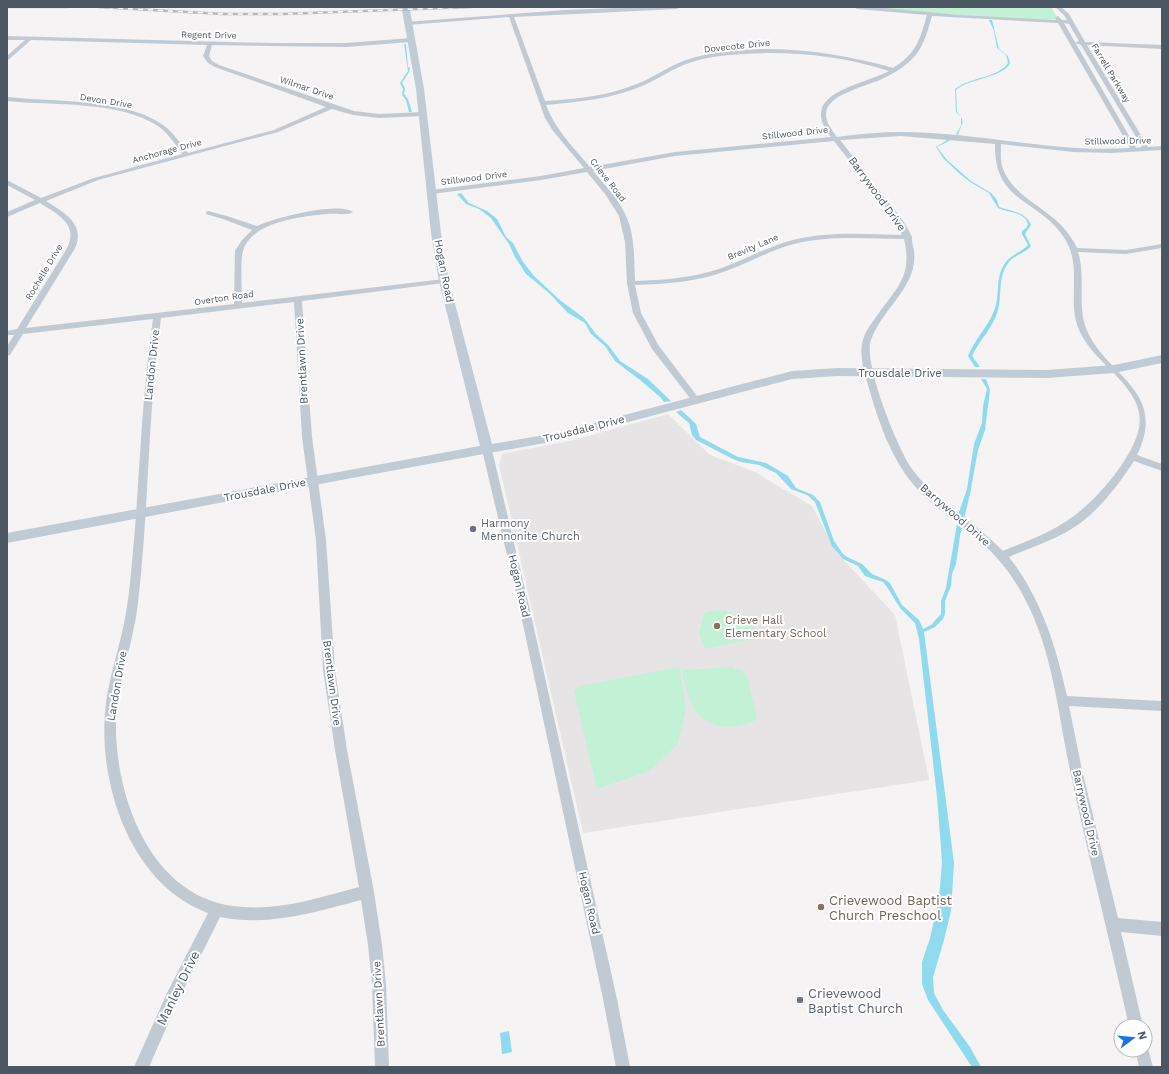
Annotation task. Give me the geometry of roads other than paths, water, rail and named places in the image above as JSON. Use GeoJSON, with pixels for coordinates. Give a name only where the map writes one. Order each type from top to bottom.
{"type":"FeatureCollection","features":[{"type":"Feature","properties":{"kind":"street"},"geometry":{"type":"LineString","coordinates":[[408,23],[677,7]]}},
{"type":"Feature","properties":{"kind":"street"},"geometry":{"type":"LineString","coordinates":[[857,7],[930,14],[1070,22]]}},
{"type":"Feature","properties":{"kind":"street"},"geometry":{"type":"LineString","coordinates":[[1052,7],[1134,150]]}},
{"type":"Feature","properties":{"kind":"street","name":"Farrell Parkway"},"geometry":{"type":"LineString","coordinates":[[1058,7],[1084,43],[1147,150]]}},
{"type":"Feature","properties":{"kind":"street","name":"Hogan Road"},"geometry":{"type":"LineString","coordinates":[[406,10],[423,114],[444,281],[487,450],[525,612],[610,999],[623,1067]]}},
{"type":"Feature","properties":{"kind":"street","name":"Barrywood Drive"},"geometry":{"type":"LineString","coordinates":[[930,14],[920,47],[907,61],[872,81],[842,92],[830,100],[826,106],[823,117],[826,126],[895,216],[908,237],[912,255],[908,275],[866,342],[866,353],[870,372],[892,441],[901,459],[916,481],[1002,556],[1026,592],[1041,621],[1062,701],[1082,798],[1134,1018]]}},
{"type":"Feature","properties":{"kind":"street","name":"Crieve Road"},"geometry":{"type":"LineString","coordinates":[[511,16],[548,118],[555,130],[616,204],[625,219],[637,313],[645,330],[655,347],[696,400]]}},
{"type":"Feature","properties":{"kind":"street","name":"Regent Drive"},"geometry":{"type":"LineString","coordinates":[[7,38],[210,44],[330,45],[411,40]]}},
{"type":"Feature","properties":{"kind":"street"},"geometry":{"type":"LineString","coordinates":[[7,59],[29,39]]}},
{"type":"Feature","properties":{"kind":"street"},"geometry":{"type":"LineString","coordinates":[[1072,43],[1162,46]]}},
{"type":"Feature","properties":{"kind":"street","name":"Wilmar Drive"},"geometry":{"type":"LineString","coordinates":[[210,44],[206,56],[208,60],[217,66],[331,107],[371,116],[423,114]]}},
{"type":"Feature","properties":{"kind":"street","name":"Dovecote Drive"},"geometry":{"type":"LineString","coordinates":[[542,103],[586,99],[609,95],[634,88],[683,63],[710,56],[777,51],[814,52],[849,58],[893,70]]}},
{"type":"Feature","properties":{"kind":"street","name":"Devon Drive"},"geometry":{"type":"LineString","coordinates":[[7,99],[102,108],[134,114],[152,121],[162,127],[186,155]]}},
{"type":"Feature","properties":{"kind":"street","name":"Anchorage Drive"},"geometry":{"type":"LineString","coordinates":[[7,215],[96,179],[282,129],[331,107]]}},
{"type":"Feature","properties":{"kind":"street","name":"Stillwood Drive"},"geometry":{"type":"LineString","coordinates":[[432,192],[515,182],[684,152],[835,138],[908,134],[1073,150],[1147,150],[1162,148]]}},
{"type":"Feature","properties":{"kind":"street"},"geometry":{"type":"LineString","coordinates":[[998,142],[999,164],[1005,180],[1021,196],[1058,225],[1069,238],[1076,250],[1079,266],[1078,312],[1081,324],[1088,339],[1135,394],[1144,415],[1144,427],[1131,456],[1112,483],[1081,517],[1061,529],[1002,556]]}},
{"type":"Feature","properties":{"kind":"street","name":"Rochelle Drive"},"geometry":{"type":"LineString","coordinates":[[7,182],[69,220],[74,230],[74,239],[66,256],[7,353]]}},
{"type":"Feature","properties":{"kind":"street"},"geometry":{"type":"LineString","coordinates":[[238,306],[239,251],[245,240],[257,229],[274,221],[292,216],[334,211],[350,212]]}},
{"type":"Feature","properties":{"kind":"street"},"geometry":{"type":"LineString","coordinates":[[208,213],[225,217],[257,229]]}},
{"type":"Feature","properties":{"kind":"street","name":"Brevity Lane"},"geometry":{"type":"LineString","coordinates":[[632,283],[674,281],[699,277],[722,270],[774,247],[801,240],[836,237],[908,237]]}},
{"type":"Feature","properties":{"kind":"street"},"geometry":{"type":"LineString","coordinates":[[1076,250],[1120,252],[1162,246]]}},
{"type":"Feature","properties":{"kind":"street","name":"Overton Road"},"geometry":{"type":"LineString","coordinates":[[7,333],[444,281]]}},
{"type":"Feature","properties":{"kind":"street","name":"Brentlawn Drive"},"geometry":{"type":"LineString","coordinates":[[298,298],[304,403],[321,540],[329,670],[341,750],[367,892],[379,984],[382,1067]]}},
{"type":"Feature","properties":{"kind":"street","name":"Landon Drive"},"geometry":{"type":"LineString","coordinates":[[157,316],[151,362],[141,514],[131,614],[117,674],[112,706],[110,740],[111,758],[123,807],[137,838],[152,864],[164,878],[200,903],[217,909],[240,913],[266,914],[310,907],[367,892]]}},
{"type":"Feature","properties":{"kind":"street","name":"Trousdale Drive"},"geometry":{"type":"LineString","coordinates":[[7,538],[556,437],[792,375],[820,372],[1047,374],[1114,369],[1162,359]]}},
{"type":"Feature","properties":{"kind":"street"},"geometry":{"type":"LineString","coordinates":[[1131,456],[1162,468]]}},
{"type":"Feature","properties":{"kind":"street"},"geometry":{"type":"LineString","coordinates":[[1062,701],[1162,706]]}},
{"type":"Feature","properties":{"kind":"street","name":"Manley Drive"},"geometry":{"type":"LineString","coordinates":[[141,1067],[169,1004],[217,909]]}},
{"type":"Feature","properties":{"kind":"street"},"geometry":{"type":"LineString","coordinates":[[1113,924],[1162,929]]}},
{"type":"Feature","properties":{"kind":"water"},"geometry":{"type":"Polygon","coordinates":[[[989,20],[992,20],[999,49],[1008,56],[1010,63],[1000,72],[969,83],[956,90],[957,112],[961,117],[956,112],[955,89],[968,82],[998,72],[1008,63],[1006,55],[997,48],[994,31],[989,20]]]}},
{"type":"Feature","properties":{"kind":"water"},"geometry":{"type":"Polygon","coordinates":[[[404,44],[406,44],[408,67],[410,68],[402,83],[405,88],[404,94],[408,99],[412,112],[409,112],[406,100],[402,95],[403,89],[400,83],[408,71],[404,44]]]}},
{"type":"Feature","properties":{"kind":"water"},"geometry":{"type":"Polygon","coordinates":[[[961,126],[958,135],[956,134],[961,126]]]}},
{"type":"Feature","properties":{"kind":"water"},"geometry":{"type":"Polygon","coordinates":[[[949,139],[951,140],[937,147],[947,160],[971,181],[991,193],[997,200],[999,207],[1026,217],[1031,225],[1025,234],[1031,246],[1012,259],[1004,270],[996,316],[972,356],[980,367],[975,367],[968,356],[994,311],[1002,268],[1008,259],[1028,245],[1022,231],[1028,224],[1023,217],[998,208],[989,193],[970,182],[944,159],[936,147],[949,139]]]}},
{"type":"Feature","properties":{"kind":"water"},"geometry":{"type":"Polygon","coordinates":[[[461,193],[469,203],[487,211],[497,219],[506,237],[513,243],[523,262],[534,276],[561,301],[584,318],[620,361],[648,379],[671,401],[664,402],[640,380],[615,361],[605,346],[591,334],[585,323],[568,313],[549,293],[526,274],[509,244],[491,218],[479,209],[466,204],[457,194],[461,193]]]}},
{"type":"Feature","properties":{"kind":"water"},"geometry":{"type":"Polygon","coordinates":[[[981,379],[986,379],[990,390],[985,430],[978,450],[960,536],[956,564],[952,574],[951,586],[945,601],[945,614],[943,619],[935,627],[924,632],[954,863],[951,911],[933,977],[934,993],[943,1010],[970,1047],[981,1067],[972,1067],[928,1000],[922,984],[922,962],[930,938],[939,899],[942,861],[937,797],[919,639],[915,623],[900,608],[883,582],[865,576],[858,566],[843,559],[832,546],[815,502],[807,495],[791,489],[776,473],[759,465],[733,459],[696,440],[692,435],[689,423],[676,412],[681,410],[696,424],[700,437],[738,457],[766,463],[788,476],[796,488],[813,495],[820,502],[834,541],[843,554],[862,564],[872,574],[890,583],[902,605],[919,620],[923,629],[931,625],[941,614],[941,601],[946,588],[959,512],[967,489],[974,444],[982,423],[983,406],[987,389],[981,379]]]}},
{"type":"Feature","properties":{"kind":"water"},"geometry":{"type":"Polygon","coordinates":[[[509,1031],[512,1052],[502,1054],[500,1033],[509,1031]]]}},
{"type":"Feature","properties":{"kind":"railway"},"geometry":{"type":"LineString","coordinates":[[7,7],[67,7]]}},
{"type":"Feature","properties":{"kind":"railway"},"geometry":{"type":"LineString","coordinates":[[98,7],[223,14],[283,14],[471,7]]}},
{"type":"Feature","properties":{"kind":"place","name":"Harmony Mennonite Church"},"geometry":{"type":"Point","coordinates":[473,529]}},
{"type":"Feature","properties":{"kind":"place","name":"Crieve Hall Elementary School"},"geometry":{"type":"Point","coordinates":[717,626]}},
{"type":"Feature","properties":{"kind":"place","name":"Crievewood Baptist Church Preschool"},"geometry":{"type":"Point","coordinates":[821,907]}},
{"type":"Feature","properties":{"kind":"place","name":"Crievewood Baptist Church"},"geometry":{"type":"Point","coordinates":[800,1000]}}]}
